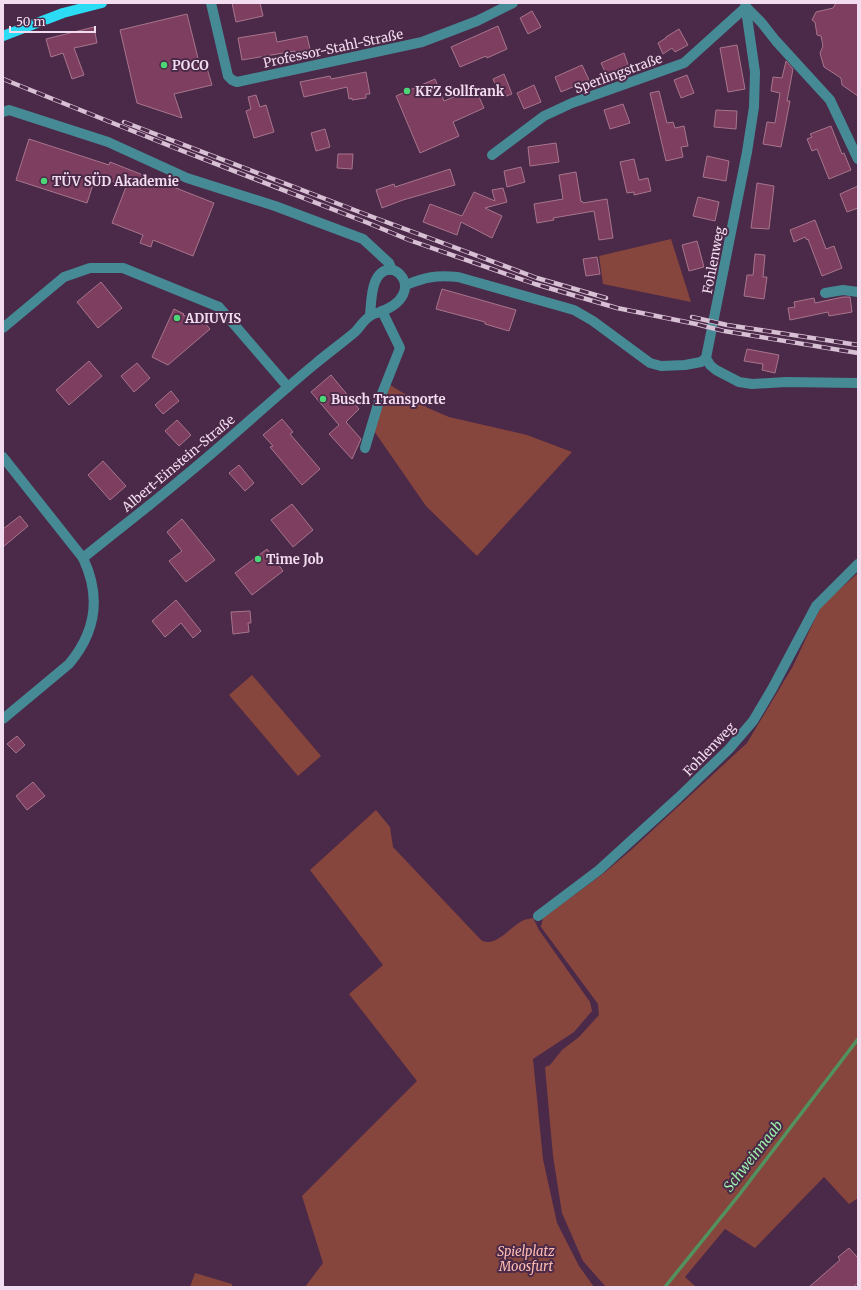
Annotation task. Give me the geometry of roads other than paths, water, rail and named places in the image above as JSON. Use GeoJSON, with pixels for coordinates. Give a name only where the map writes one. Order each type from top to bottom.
{"type":"FeatureCollection","features":[{"type":"Feature","properties":{"kind":"main road"},"geometry":{"type":"LineString","coordinates":[[3,36],[63,13],[102,3]]}},
{"type":"Feature","properties":{"kind":"street","name":"Professor-Stahl-Straße"},"geometry":{"type":"LineString","coordinates":[[211,3],[228,76],[237,82],[422,42],[477,21],[513,3]]}},
{"type":"Feature","properties":{"kind":"street","name":"Sperlingstraße"},"geometry":{"type":"LineString","coordinates":[[492,155],[544,116],[572,103],[684,63],[745,5]]}},
{"type":"Feature","properties":{"kind":"street"},"geometry":{"type":"LineString","coordinates":[[745,5],[830,100],[858,159]]}},
{"type":"Feature","properties":{"kind":"street","name":"Fohlenweg"},"geometry":{"type":"LineString","coordinates":[[706,358],[743,175],[754,107],[755,72],[745,5]]}},
{"type":"Feature","properties":{"kind":"street"},"geometry":{"type":"LineString","coordinates":[[3,112],[9,110],[108,142],[187,178],[275,206],[363,239],[389,263],[392,270]]}},
{"type":"Feature","properties":{"kind":"street"},"geometry":{"type":"LineString","coordinates":[[3,328],[64,277],[90,268],[123,268],[219,307],[288,387]]}},
{"type":"Feature","properties":{"kind":"street"},"geometry":{"type":"LineString","coordinates":[[392,270],[398,271],[405,280],[406,286],[402,298],[382,311],[370,315],[374,286],[381,273],[392,270]]}},
{"type":"Feature","properties":{"kind":"street"},"geometry":{"type":"LineString","coordinates":[[406,286],[422,278],[442,276],[458,277],[574,310],[593,321],[650,363],[661,366],[685,365],[701,362],[706,358],[710,365],[716,370],[739,382],[752,384],[786,382],[858,383]]}},
{"type":"Feature","properties":{"kind":"street"},"geometry":{"type":"LineString","coordinates":[[825,293],[843,290],[858,292]]}},
{"type":"Feature","properties":{"kind":"street"},"geometry":{"type":"LineString","coordinates":[[365,448],[379,401],[400,348],[382,311]]}},
{"type":"Feature","properties":{"kind":"street","name":"Albert-Einstein-Straße"},"geometry":{"type":"LineString","coordinates":[[83,558],[180,480],[356,331],[370,315]]}},
{"type":"Feature","properties":{"kind":"street"},"geometry":{"type":"LineString","coordinates":[[3,457],[83,558],[89,571],[94,597],[91,624],[86,638],[77,654],[69,664],[3,719]]}},
{"type":"Feature","properties":{"kind":"street","name":"Fohlenweg"},"geometry":{"type":"LineString","coordinates":[[538,916],[599,870],[729,749],[753,721],[772,689],[816,606],[858,564]]}},
{"type":"Feature","properties":{"kind":"waterway","name":"Schweinnaab"},"geometry":{"type":"LineString","coordinates":[[665,1287],[739,1195],[858,1039]]}},
{"type":"Feature","properties":{"kind":"railway"},"geometry":{"type":"LineString","coordinates":[[3,79],[409,240],[535,284],[617,308],[724,331],[858,353]]}},
{"type":"Feature","properties":{"kind":"railway"},"geometry":{"type":"LineString","coordinates":[[124,122],[537,278],[606,298]]}},
{"type":"Feature","properties":{"kind":"railway"},"geometry":{"type":"LineString","coordinates":[[692,317],[727,325],[858,345]]}},
{"type":"Feature","properties":{"kind":"place","name":"POCO"},"geometry":{"type":"Point","coordinates":[164,65]}},
{"type":"Feature","properties":{"kind":"place","name":"KFZ Sollfrank"},"geometry":{"type":"Point","coordinates":[407,91]}},
{"type":"Feature","properties":{"kind":"place","name":"TÜV SÜD Akademie"},"geometry":{"type":"Point","coordinates":[44,181]}},
{"type":"Feature","properties":{"kind":"place","name":"ADIUVIS"},"geometry":{"type":"Point","coordinates":[177,318]}},
{"type":"Feature","properties":{"kind":"place","name":"Busch Transporte"},"geometry":{"type":"Point","coordinates":[323,399]}},
{"type":"Feature","properties":{"kind":"place","name":"Time Job"},"geometry":{"type":"Point","coordinates":[258,559]}},
{"type":"Feature","properties":{"kind":"park label","name":"Spielplatz Moosfurt"},"geometry":{"type":"Point","coordinates":[526,1258]}}]}
